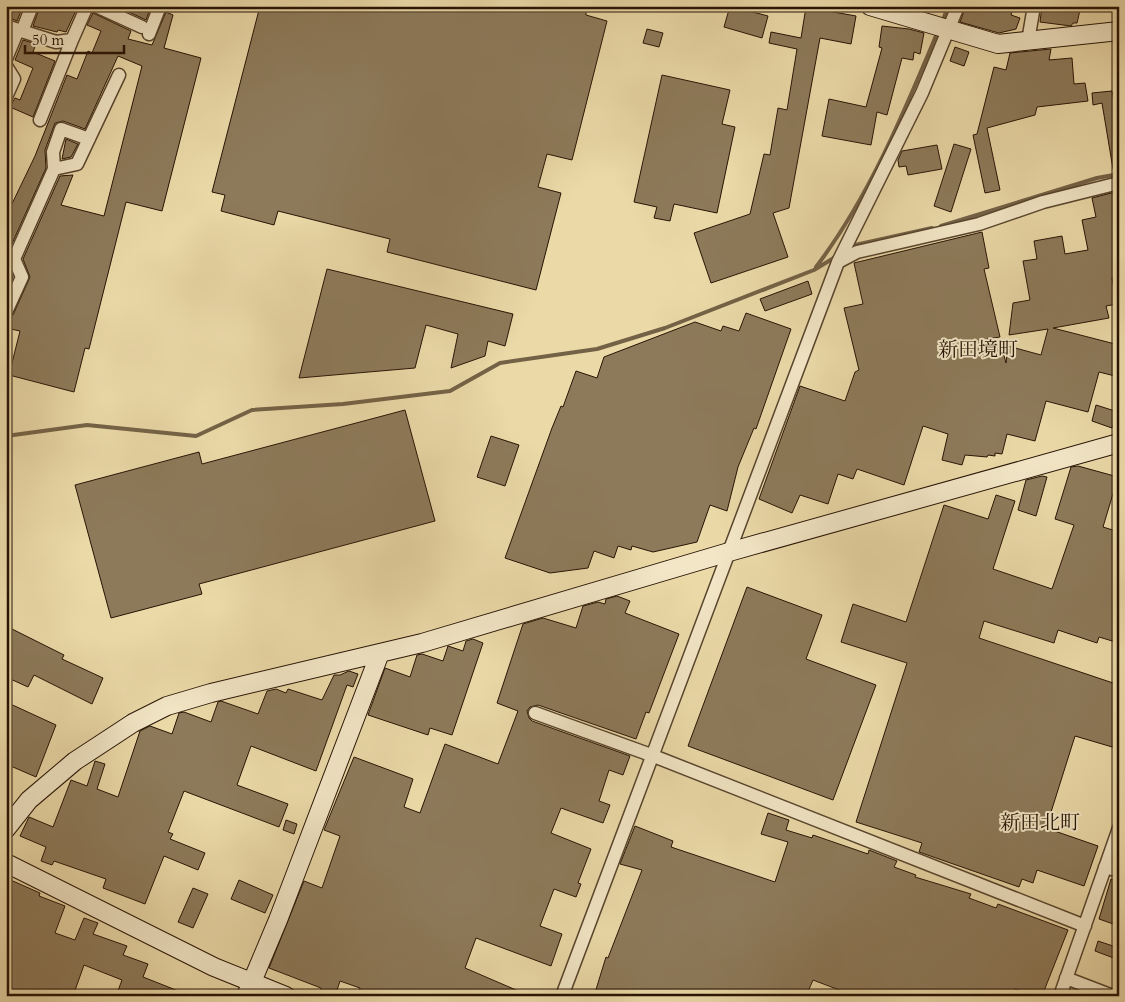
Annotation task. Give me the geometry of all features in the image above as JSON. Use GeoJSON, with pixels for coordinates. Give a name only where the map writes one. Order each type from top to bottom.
{"type":"FeatureCollection","features":[{"type":"Feature","properties":{"kind":"street"},"geometry":{"type":"LineString","coordinates":[[6,59],[15,29],[32,6]]}},
{"type":"Feature","properties":{"kind":"street"},"geometry":{"type":"LineString","coordinates":[[40,120],[87,6]]}},
{"type":"Feature","properties":{"kind":"street"},"geometry":{"type":"LineString","coordinates":[[96,6],[145,30],[160,6]]}},
{"type":"Feature","properties":{"kind":"street"},"geometry":{"type":"LineString","coordinates":[[870,6],[950,28],[998,44],[1119,31]]}},
{"type":"Feature","properties":{"kind":"street"},"geometry":{"type":"LineString","coordinates":[[562,996],[651,755],[679,687],[838,262],[922,93],[958,6]]}},
{"type":"Feature","properties":{"kind":"street"},"geometry":{"type":"LineString","coordinates":[[1028,41],[1034,6]]}},
{"type":"Feature","properties":{"kind":"street"},"geometry":{"type":"LineString","coordinates":[[15,29],[56,42],[72,40]]}},
{"type":"Feature","properties":{"kind":"street"},"geometry":{"type":"LineString","coordinates":[[6,66],[14,80],[6,98]]}},
{"type":"Feature","properties":{"kind":"street"},"geometry":{"type":"LineString","coordinates":[[54,169],[77,164],[119,75]]}},
{"type":"Feature","properties":{"kind":"street"},"geometry":{"type":"LineString","coordinates":[[6,312],[22,277],[14,259],[54,169],[53,152],[61,129],[89,139]]}},
{"type":"Feature","properties":{"kind":"street"},"geometry":{"type":"LineString","coordinates":[[838,262],[857,252],[979,224],[1043,202],[1119,183]]}},
{"type":"Feature","properties":{"kind":"street"},"geometry":{"type":"LineString","coordinates":[[6,829],[29,800],[75,761],[133,723],[168,706],[211,693],[380,653],[729,552],[1119,443]]}},
{"type":"Feature","properties":{"kind":"street"},"geometry":{"type":"LineString","coordinates":[[248,989],[278,920],[380,653]]}},
{"type":"Feature","properties":{"kind":"street"},"geometry":{"type":"LineString","coordinates":[[535,713],[651,755],[1085,926]]}},
{"type":"Feature","properties":{"kind":"street"},"geometry":{"type":"LineString","coordinates":[[1060,996],[1119,828]]}},
{"type":"Feature","properties":{"kind":"street"},"geometry":{"type":"LineString","coordinates":[[6,863],[214,967],[248,989],[286,996]]}},
{"type":"Feature","properties":{"kind":"street"},"geometry":{"type":"LineString","coordinates":[[1105,867],[1119,871]]}},
{"type":"Feature","properties":{"kind":"street"},"geometry":{"type":"LineString","coordinates":[[1066,978],[1114,996]]}},
{"type":"Feature","properties":{"kind":"building"},"geometry":{"type":"Polygon","coordinates":[[[6,6],[23,6],[17,21],[6,16],[6,6]]]}},
{"type":"Feature","properties":{"kind":"building"},"geometry":{"type":"Polygon","coordinates":[[[40,6],[78,6],[66,32],[58,30],[57,32],[33,26],[40,6]]]}},
{"type":"Feature","properties":{"kind":"building"},"geometry":{"type":"Polygon","coordinates":[[[116,6],[151,6],[146,20],[116,6]]]}},
{"type":"Feature","properties":{"kind":"building"},"geometry":{"type":"Polygon","coordinates":[[[260,6],[586,6],[586,15],[607,21],[572,160],[547,154],[538,187],[561,193],[536,290],[387,252],[390,239],[278,211],[274,225],[221,211],[225,195],[212,192],[260,6]]]}},
{"type":"Feature","properties":{"kind":"building"},"geometry":{"type":"Polygon","coordinates":[[[730,6],[768,16],[762,38],[724,27],[730,6]]]}},
{"type":"Feature","properties":{"kind":"building"},"geometry":{"type":"Polygon","coordinates":[[[966,6],[1014,6],[1011,15],[1020,18],[1016,29],[999,33],[960,22],[966,6]]]}},
{"type":"Feature","properties":{"kind":"building"},"geometry":{"type":"Polygon","coordinates":[[[1042,6],[1081,6],[1077,23],[1073,23],[1071,26],[1040,22],[1042,6]]]}},
{"type":"Feature","properties":{"kind":"building"},"geometry":{"type":"Polygon","coordinates":[[[806,7],[856,16],[851,44],[820,38],[789,208],[773,213],[788,257],[711,283],[694,233],[750,214],[764,154],[770,155],[778,108],[787,110],[797,49],[769,43],[771,32],[801,38],[806,7]]]}},
{"type":"Feature","properties":{"kind":"building"},"geometry":{"type":"Polygon","coordinates":[[[166,12],[173,15],[164,48],[201,58],[162,211],[126,202],[89,349],[85,348],[74,392],[9,375],[20,331],[6,328],[6,320],[13,315],[30,277],[23,259],[60,176],[73,175],[61,205],[104,216],[142,66],[118,56],[85,129],[63,121],[55,123],[45,150],[46,168],[6,257],[6,218],[9,210],[35,156],[67,75],[77,79],[88,51],[92,53],[101,31],[87,25],[93,13],[131,31],[128,39],[152,45],[166,12]]]}},
{"type":"Feature","properties":{"kind":"building"},"geometry":{"type":"Polygon","coordinates":[[[882,26],[924,33],[920,54],[914,52],[913,60],[902,58],[887,115],[877,112],[871,145],[822,136],[829,99],[866,107],[882,48],[879,47],[882,26]]]}},
{"type":"Feature","properties":{"kind":"building"},"geometry":{"type":"Polygon","coordinates":[[[647,29],[663,33],[659,47],[643,43],[647,29]]]}},
{"type":"Feature","properties":{"kind":"building"},"geometry":{"type":"Polygon","coordinates":[[[23,40],[36,44],[33,52],[55,61],[33,117],[10,107],[15,98],[20,100],[33,68],[15,60],[23,40]]]}},
{"type":"Feature","properties":{"kind":"building"},"geometry":{"type":"Polygon","coordinates":[[[955,47],[969,52],[964,66],[950,61],[955,47]]]}},
{"type":"Feature","properties":{"kind":"building"},"geometry":{"type":"Polygon","coordinates":[[[1051,49],[1049,60],[1072,58],[1074,84],[1085,83],[1088,101],[1037,107],[1035,115],[987,128],[1000,190],[985,193],[973,135],[977,134],[994,67],[1006,70],[1010,53],[1051,49]]]}},
{"type":"Feature","properties":{"kind":"building"},"geometry":{"type":"Polygon","coordinates":[[[662,75],[730,90],[722,124],[735,127],[717,213],[674,204],[670,221],[654,218],[657,207],[634,202],[662,75]]]}},
{"type":"Feature","properties":{"kind":"building"},"geometry":{"type":"Polygon","coordinates":[[[1112,91],[1115,108],[1119,107],[1119,168],[1113,169],[1102,103],[1093,105],[1092,93],[1112,91]]]}},
{"type":"Feature","properties":{"kind":"building"},"geometry":{"type":"Polygon","coordinates":[[[66,139],[78,144],[71,157],[62,159],[66,139]]]}},
{"type":"Feature","properties":{"kind":"building"},"geometry":{"type":"Polygon","coordinates":[[[954,144],[971,149],[951,212],[934,206],[954,144]]]}},
{"type":"Feature","properties":{"kind":"building"},"geometry":{"type":"Polygon","coordinates":[[[937,145],[942,169],[908,175],[906,166],[899,167],[898,160],[902,151],[937,145]]]}},
{"type":"Feature","properties":{"kind":"building"},"geometry":{"type":"Polygon","coordinates":[[[1119,191],[1119,277],[1112,278],[1117,304],[1106,306],[1109,318],[1053,328],[1119,345],[1119,377],[1099,372],[1088,412],[1046,401],[1035,441],[1007,434],[1002,454],[995,453],[995,456],[988,455],[987,457],[965,455],[962,465],[942,460],[948,434],[923,426],[904,485],[857,469],[853,479],[838,474],[828,504],[800,495],[792,513],[759,499],[800,386],[845,401],[855,372],[859,370],[844,308],[863,304],[854,263],[982,232],[989,268],[984,269],[1000,337],[987,339],[1001,344],[1006,363],[1008,346],[1041,355],[1048,329],[1009,335],[1013,303],[1030,300],[1023,261],[1037,259],[1034,241],[1062,236],[1065,254],[1088,250],[1082,220],[1096,217],[1092,198],[1119,191]]]}},
{"type":"Feature","properties":{"kind":"building"},"geometry":{"type":"Polygon","coordinates":[[[6,261],[13,277],[6,292],[6,261]]]}},
{"type":"Feature","properties":{"kind":"building"},"geometry":{"type":"Polygon","coordinates":[[[327,269],[513,314],[505,346],[488,341],[485,356],[451,368],[458,334],[426,325],[415,368],[299,378],[327,269]]]}},
{"type":"Feature","properties":{"kind":"building"},"geometry":{"type":"Polygon","coordinates":[[[808,281],[812,294],[765,311],[760,299],[808,281]]]}},
{"type":"Feature","properties":{"kind":"building"},"geometry":{"type":"Polygon","coordinates":[[[746,313],[791,329],[756,429],[754,428],[738,467],[727,511],[710,505],[697,542],[653,552],[632,546],[631,550],[618,546],[614,558],[594,551],[588,568],[550,573],[505,558],[552,428],[561,406],[563,407],[576,371],[597,378],[604,357],[695,322],[721,331],[723,326],[739,331],[746,313]]]}},
{"type":"Feature","properties":{"kind":"building"},"geometry":{"type":"Polygon","coordinates":[[[1096,405],[1118,412],[1112,428],[1092,421],[1096,405]]]}},
{"type":"Feature","properties":{"kind":"building"},"geometry":{"type":"Polygon","coordinates":[[[405,410],[435,521],[199,584],[202,594],[111,618],[75,485],[199,452],[202,464],[405,410]]]}},
{"type":"Feature","properties":{"kind":"building"},"geometry":{"type":"Polygon","coordinates":[[[491,436],[519,445],[505,486],[477,477],[491,436]]]}},
{"type":"Feature","properties":{"kind":"building"},"geometry":{"type":"Polygon","coordinates":[[[1078,466],[1118,477],[1103,527],[1119,532],[1119,643],[1099,637],[1097,643],[1058,630],[1054,643],[984,621],[979,638],[1119,685],[1119,749],[1075,736],[1046,828],[1098,846],[1084,886],[1037,870],[1033,883],[1022,879],[1019,887],[919,852],[922,843],[856,822],[907,663],[841,642],[853,604],[906,622],[944,505],[988,519],[996,495],[1015,501],[993,569],[1052,589],[1074,525],[1055,519],[1071,467],[1078,466]]]}},
{"type":"Feature","properties":{"kind":"building"},"geometry":{"type":"Polygon","coordinates":[[[1042,476],[1047,477],[1036,516],[1018,510],[1026,480],[1042,476]]]}},
{"type":"Feature","properties":{"kind":"building"},"geometry":{"type":"Polygon","coordinates":[[[747,587],[822,615],[806,659],[876,685],[833,800],[688,746],[747,587]]]}},
{"type":"Feature","properties":{"kind":"building"},"geometry":{"type":"Polygon","coordinates":[[[617,596],[630,601],[625,613],[679,634],[649,713],[646,712],[636,739],[538,705],[530,707],[527,711],[532,721],[630,756],[623,775],[609,770],[599,801],[610,805],[603,823],[561,808],[551,833],[591,849],[578,883],[581,884],[576,897],[554,889],[540,926],[562,934],[551,966],[476,938],[465,968],[530,996],[358,996],[360,988],[340,981],[335,996],[321,996],[321,988],[269,968],[304,881],[322,888],[340,836],[324,830],[354,757],[413,779],[404,807],[420,813],[445,744],[498,764],[518,711],[497,703],[523,624],[543,618],[576,628],[583,606],[598,602],[605,604],[606,599],[617,596]]]}},
{"type":"Feature","properties":{"kind":"building"},"geometry":{"type":"Polygon","coordinates":[[[6,626],[64,655],[62,659],[103,678],[92,704],[34,675],[28,687],[6,677],[6,626]]]}},
{"type":"Feature","properties":{"kind":"building"},"geometry":{"type":"Polygon","coordinates":[[[473,639],[483,643],[452,735],[430,728],[428,735],[368,715],[385,668],[410,677],[417,655],[422,654],[443,661],[448,646],[463,651],[466,641],[473,639]]]}},
{"type":"Feature","properties":{"kind":"building"},"geometry":{"type":"Polygon","coordinates":[[[349,671],[358,674],[353,687],[347,685],[316,771],[251,746],[237,785],[288,804],[279,827],[184,791],[168,832],[173,834],[170,839],[205,853],[198,870],[164,856],[145,904],[103,888],[106,879],[54,861],[52,865],[41,861],[46,847],[20,836],[29,817],[53,827],[71,780],[87,786],[95,761],[105,764],[97,789],[118,797],[140,731],[150,726],[172,734],[179,713],[184,712],[211,722],[218,702],[221,701],[258,714],[267,691],[276,689],[286,693],[288,689],[322,700],[334,675],[340,675],[349,671]]]}},
{"type":"Feature","properties":{"kind":"building"},"geometry":{"type":"Polygon","coordinates":[[[6,702],[56,725],[36,777],[6,764],[6,702]]]}},
{"type":"Feature","properties":{"kind":"building"},"geometry":{"type":"Polygon","coordinates":[[[768,813],[789,820],[786,830],[812,838],[813,835],[868,854],[869,850],[897,861],[894,867],[916,875],[915,877],[971,894],[969,898],[996,908],[998,904],[1068,930],[1042,996],[1015,989],[1013,996],[855,996],[813,980],[806,996],[594,996],[606,957],[608,958],[642,870],[620,864],[635,826],[673,841],[671,847],[775,882],[788,842],[761,834],[768,813]]]}},
{"type":"Feature","properties":{"kind":"building"},"geometry":{"type":"Polygon","coordinates":[[[286,820],[297,824],[294,834],[283,830],[286,820]]]}},
{"type":"Feature","properties":{"kind":"building"},"geometry":{"type":"Polygon","coordinates":[[[6,878],[40,893],[39,896],[65,906],[55,933],[75,940],[84,918],[98,923],[93,934],[127,946],[123,955],[148,964],[143,977],[191,996],[116,996],[122,980],[84,965],[73,996],[6,996],[6,878]]]}},
{"type":"Feature","properties":{"kind":"building"},"geometry":{"type":"Polygon","coordinates":[[[1111,879],[1119,881],[1119,926],[1099,919],[1111,879]]]}},
{"type":"Feature","properties":{"kind":"building"},"geometry":{"type":"Polygon","coordinates":[[[239,880],[273,895],[265,913],[231,899],[239,880]]]}},
{"type":"Feature","properties":{"kind":"building"},"geometry":{"type":"Polygon","coordinates":[[[193,888],[208,894],[193,928],[178,922],[193,888]]]}},
{"type":"Feature","properties":{"kind":"building"},"geometry":{"type":"Polygon","coordinates":[[[1098,941],[1119,948],[1119,960],[1095,951],[1098,941]]]}},
{"type":"Feature","properties":{"kind":"waterway"},"geometry":{"type":"LineString","coordinates":[[942,23],[948,6]]}},
{"type":"Feature","properties":{"kind":"waterway"},"geometry":{"type":"LineString","coordinates":[[816,267],[853,212],[884,153],[899,123],[938,31]]}},
{"type":"Feature","properties":{"kind":"waterway"},"geometry":{"type":"LineString","coordinates":[[941,226],[1097,178],[1119,174]]}},
{"type":"Feature","properties":{"kind":"waterway"},"geometry":{"type":"LineString","coordinates":[[849,249],[855,245],[932,228]]}},
{"type":"Feature","properties":{"kind":"waterway"},"geometry":{"type":"LineString","coordinates":[[6,436],[87,425],[196,436],[252,410],[343,404],[450,391],[500,363],[597,349],[665,328],[814,270],[837,256]]}},
{"type":"Feature","properties":{"kind":"district","name":"新田境町"},"geometry":{"type":"Point","coordinates":[978,349]}},
{"type":"Feature","properties":{"kind":"district","name":"新田北町"},"geometry":{"type":"Point","coordinates":[1040,822]}}]}
